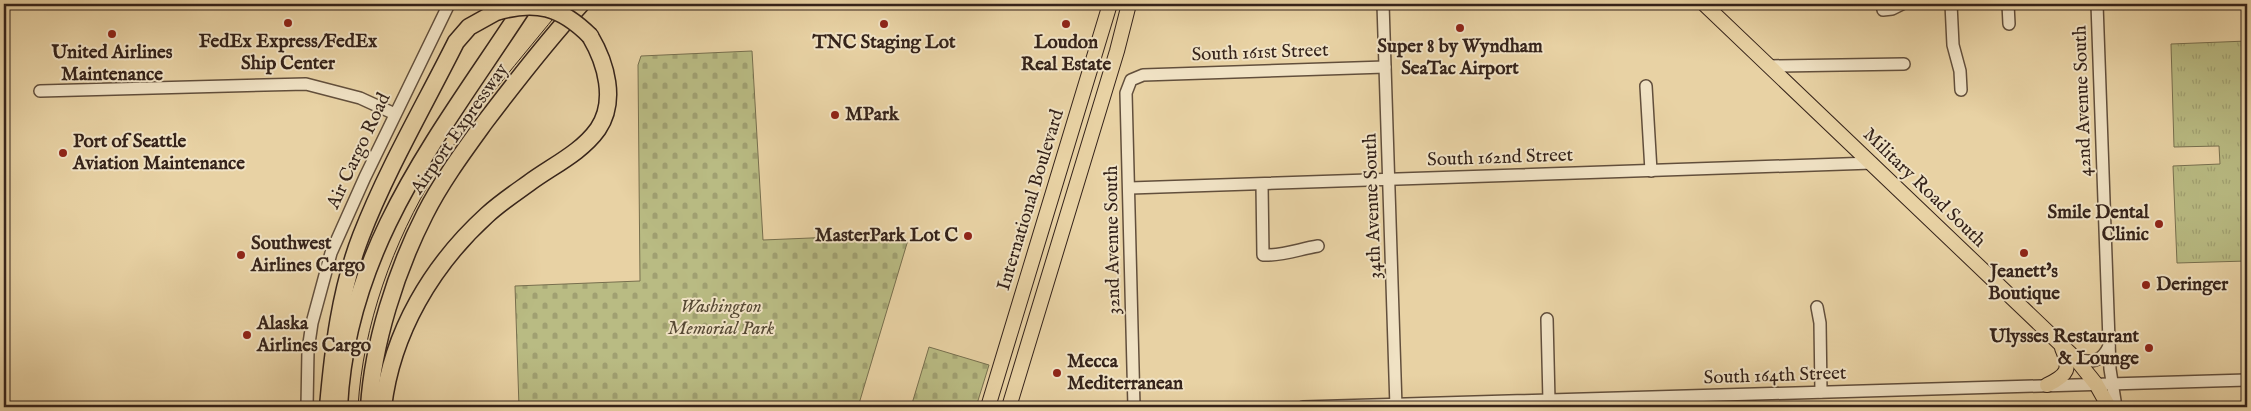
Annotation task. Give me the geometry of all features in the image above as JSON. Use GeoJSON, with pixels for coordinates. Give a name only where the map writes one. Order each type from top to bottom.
{"type":"FeatureCollection","features":[{"type":"Feature","properties":{"kind":"highway","name":"Airport Expressway"},"geometry":{"type":"LineString","coordinates":[[339,407],[344,362],[356,307],[374,251],[404,191],[430,146],[525,4]]}},
{"type":"Feature","properties":{"kind":"highway","name":"Airport Expressway"},"geometry":{"type":"LineString","coordinates":[[369,407],[375,364],[387,313],[401,268],[425,213],[463,152],[496,107],[554,34],[581,4]]}},
{"type":"Feature","properties":{"kind":"highway"},"geometry":{"type":"LineString","coordinates":[[328,407],[331,368],[344,294],[360,237],[456,42],[469,27],[496,12],[514,6],[530,5],[548,8],[567,16],[590,36],[600,53],[607,85],[604,117],[598,129],[588,141],[488,214],[461,241],[416,303],[406,323],[390,371],[383,407]]}},
{"type":"Feature","properties":{"kind":"main road","name":"International Boulevard"},"geometry":{"type":"LineString","coordinates":[[988,407],[1110,4]]}},
{"type":"Feature","properties":{"kind":"main road","name":"International Boulevard"},"geometry":{"type":"LineString","coordinates":[[1008,407],[1117,51],[1129,4]]}},
{"type":"Feature","properties":{"kind":"main road","name":"Military Road South"},"geometry":{"type":"LineString","coordinates":[[1704,4],[2075,358],[2096,384],[2109,407]]}},
{"type":"Feature","properties":{"kind":"main road"},"geometry":{"type":"LineString","coordinates":[[2047,385],[2058,380],[2066,371],[2067,361],[2061,345]]}},
{"type":"Feature","properties":{"kind":"street","name":"Air Cargo Road"},"geometry":{"type":"LineString","coordinates":[[308,407],[308,350],[320,286],[331,253],[395,114],[449,4]]}},
{"type":"Feature","properties":{"kind":"street","name":"34th Avenue South"},"geometry":{"type":"LineString","coordinates":[[1383,4],[1396,405]]}},
{"type":"Feature","properties":{"kind":"street"},"geometry":{"type":"LineString","coordinates":[[1884,10],[1892,9],[1902,4]]}},
{"type":"Feature","properties":{"kind":"street"},"geometry":{"type":"LineString","coordinates":[[1951,4],[1953,46],[1960,70],[1961,90]]}},
{"type":"Feature","properties":{"kind":"street"},"geometry":{"type":"LineString","coordinates":[[2008,4],[2009,24]]}},
{"type":"Feature","properties":{"kind":"street","name":"42nd Avenue South"},"geometry":{"type":"LineString","coordinates":[[2097,4],[2109,344],[2116,407]]}},
{"type":"Feature","properties":{"kind":"street"},"geometry":{"type":"LineString","coordinates":[[1770,66],[1904,64]]}},
{"type":"Feature","properties":{"kind":"street","name":"South 161st Street"},"geometry":{"type":"LineString","coordinates":[[1136,76],[1385,67]]}},
{"type":"Feature","properties":{"kind":"street","name":"32nd Avenue South"},"geometry":{"type":"LineString","coordinates":[[1134,407],[1130,188],[1126,93],[1130,80],[1136,76]]}},
{"type":"Feature","properties":{"kind":"street"},"geometry":{"type":"LineString","coordinates":[[40,92],[306,84],[360,98],[395,114]]}},
{"type":"Feature","properties":{"kind":"street"},"geometry":{"type":"LineString","coordinates":[[1646,86],[1651,171]]}},
{"type":"Feature","properties":{"kind":"street","name":"South 162nd Street"},"geometry":{"type":"LineString","coordinates":[[1130,188],[1872,164]]}},
{"type":"Feature","properties":{"kind":"street"},"geometry":{"type":"LineString","coordinates":[[1262,184],[1263,256],[1280,256],[1298,249],[1318,246]]}},
{"type":"Feature","properties":{"kind":"street"},"geometry":{"type":"LineString","coordinates":[[1817,307],[1820,323],[1821,392]]}},
{"type":"Feature","properties":{"kind":"street"},"geometry":{"type":"LineString","coordinates":[[1547,319],[1549,401]]}},
{"type":"Feature","properties":{"kind":"street"},"geometry":{"type":"LineString","coordinates":[[2075,358],[2086,362],[2096,361],[2105,354],[2109,344]]}},
{"type":"Feature","properties":{"kind":"street","name":"South 164th Street"},"geometry":{"type":"LineString","coordinates":[[1304,407],[2247,380]]}},
{"type":"Feature","properties":{"kind":"green space"},"geometry":{"type":"Polygon","coordinates":[[[2247,41],[2247,261],[2177,263],[2173,166],[2220,164],[2219,146],[2174,147],[2171,44],[2247,41]]]}},
{"type":"Feature","properties":{"kind":"green space","name":"Washington Memorial Park"},"geometry":{"type":"Polygon","coordinates":[[[752,51],[763,240],[882,235],[908,240],[858,407],[519,407],[515,286],[640,281],[638,65],[641,56],[752,51]]]}},
{"type":"Feature","properties":{"kind":"green space"},"geometry":{"type":"Polygon","coordinates":[[[929,347],[989,365],[976,407],[911,407],[929,347]]]}},
{"type":"Feature","properties":{"kind":"tram line"},"geometry":{"type":"LineString","coordinates":[[358,407],[366,346],[374,315],[383,285],[406,227],[450,150],[498,86],[565,4]]}},
{"type":"Feature","properties":{"kind":"place","name":"FedEx Express/FedEx Ship Center"},"geometry":{"type":"Point","coordinates":[288,23]}},
{"type":"Feature","properties":{"kind":"place","name":"TNC Staging Lot"},"geometry":{"type":"Point","coordinates":[884,24]}},
{"type":"Feature","properties":{"kind":"place","name":"Loudon Real Estate"},"geometry":{"type":"Point","coordinates":[1066,24]}},
{"type":"Feature","properties":{"kind":"place","name":"Super 8 by Wyndham SeaTac Airport"},"geometry":{"type":"Point","coordinates":[1460,28]}},
{"type":"Feature","properties":{"kind":"place","name":"United Airlines Maintenance"},"geometry":{"type":"Point","coordinates":[112,34]}},
{"type":"Feature","properties":{"kind":"place","name":"MPark"},"geometry":{"type":"Point","coordinates":[835,115]}},
{"type":"Feature","properties":{"kind":"place","name":"Port of Seattle Aviation Maintenance"},"geometry":{"type":"Point","coordinates":[63,153]}},
{"type":"Feature","properties":{"kind":"place","name":"Smile Dental Clinic"},"geometry":{"type":"Point","coordinates":[2159,224]}},
{"type":"Feature","properties":{"kind":"place","name":"MasterPark Lot C"},"geometry":{"type":"Point","coordinates":[968,236]}},
{"type":"Feature","properties":{"kind":"place","name":"Jeanett's Boutique"},"geometry":{"type":"Point","coordinates":[2024,253]}},
{"type":"Feature","properties":{"kind":"place","name":"Southwest Airlines Cargo"},"geometry":{"type":"Point","coordinates":[241,255]}},
{"type":"Feature","properties":{"kind":"place","name":"Deringer"},"geometry":{"type":"Point","coordinates":[2146,285]}},
{"type":"Feature","properties":{"kind":"place","name":"Alaska Airlines Cargo"},"geometry":{"type":"Point","coordinates":[247,335]}},
{"type":"Feature","properties":{"kind":"place","name":"Ulysses Restaurant & Lounge"},"geometry":{"type":"Point","coordinates":[2149,348]}},
{"type":"Feature","properties":{"kind":"place","name":"Mecca Mediterranean"},"geometry":{"type":"Point","coordinates":[1057,373]}}]}
